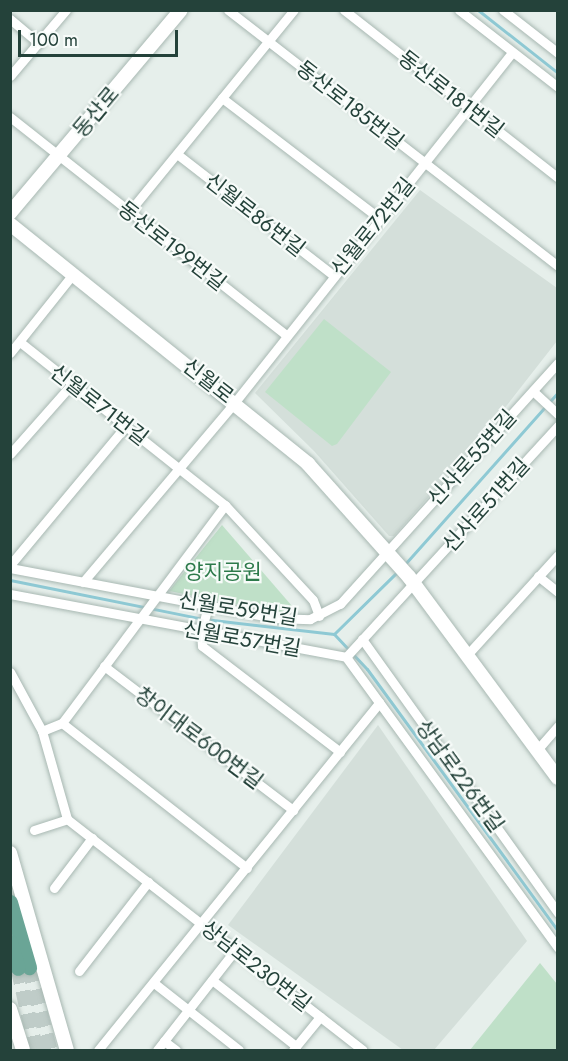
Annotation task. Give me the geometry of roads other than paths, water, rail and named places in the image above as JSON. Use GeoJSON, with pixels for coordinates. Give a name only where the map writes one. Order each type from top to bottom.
{"type":"FeatureCollection","features":[{"type":"Feature","properties":{"kind":"main road"},"geometry":{"type":"LineString","coordinates":[[10,902],[24,967],[10,942]]}},
{"type":"Feature","properties":{"kind":"street"},"geometry":{"type":"LineString","coordinates":[[10,76],[66,10]]}},
{"type":"Feature","properties":{"kind":"street","name":"동산로"},"geometry":{"type":"LineString","coordinates":[[10,213],[181,10]]}},
{"type":"Feature","properties":{"kind":"street","name":"동산로185번길"},"geometry":{"type":"LineString","coordinates":[[228,10],[558,266]]}},
{"type":"Feature","properties":{"kind":"street"},"geometry":{"type":"LineString","coordinates":[[129,212],[294,10]]}},
{"type":"Feature","properties":{"kind":"street","name":"동산로181번길"},"geometry":{"type":"LineString","coordinates":[[344,10],[558,178]]}},
{"type":"Feature","properties":{"kind":"street"},"geometry":{"type":"LineString","coordinates":[[459,10],[558,87]]}},
{"type":"Feature","properties":{"kind":"street"},"geometry":{"type":"LineString","coordinates":[[503,10],[558,53]]}},
{"type":"Feature","properties":{"kind":"street"},"geometry":{"type":"LineString","coordinates":[[10,19],[39,43]]}},
{"type":"Feature","properties":{"kind":"street","name":"신월로72번길"},"geometry":{"type":"LineString","coordinates":[[235,402],[512,52]]}},
{"type":"Feature","properties":{"kind":"street"},"geometry":{"type":"LineString","coordinates":[[222,98],[380,219]]}},
{"type":"Feature","properties":{"kind":"street","name":"동산로199번길"},"geometry":{"type":"LineString","coordinates":[[10,117],[287,336]]}},
{"type":"Feature","properties":{"kind":"street","name":"신월로86번길"},"geometry":{"type":"LineString","coordinates":[[177,154],[334,276]]}},
{"type":"Feature","properties":{"kind":"street","name":"신월로"},"geometry":{"type":"LineString","coordinates":[[10,224],[235,402],[308,464],[411,580]]}},
{"type":"Feature","properties":{"kind":"street"},"geometry":{"type":"LineString","coordinates":[[10,353],[73,274]]}},
{"type":"Feature","properties":{"kind":"street","name":"신월로71번길"},"geometry":{"type":"LineString","coordinates":[[20,342],[179,468]]}},
{"type":"Feature","properties":{"kind":"street","name":"신사로55번길"},"geometry":{"type":"LineString","coordinates":[[388,554],[558,363]]}},
{"type":"Feature","properties":{"kind":"street"},"geometry":{"type":"LineString","coordinates":[[10,454],[72,384]]}},
{"type":"Feature","properties":{"kind":"street"},"geometry":{"type":"LineString","coordinates":[[534,392],[558,414]]}},
{"type":"Feature","properties":{"kind":"street"},"geometry":{"type":"LineString","coordinates":[[83,582],[235,402]]}},
{"type":"Feature","properties":{"kind":"street","name":"신월로59번길"},"geometry":{"type":"LineString","coordinates":[[126,426],[10,567],[154,599],[293,621],[319,616],[340,604],[388,554]]}},
{"type":"Feature","properties":{"kind":"street","name":"신사로51번길"},"geometry":{"type":"LineString","coordinates":[[411,580],[558,426]]}},
{"type":"Feature","properties":{"kind":"street","name":"신월로59번길"},"geometry":{"type":"LineString","coordinates":[[179,468],[225,505],[313,600],[319,616]]}},
{"type":"Feature","properties":{"kind":"street","name":"신월로59번길"},"geometry":{"type":"LineString","coordinates":[[154,599],[225,505]]}},
{"type":"Feature","properties":{"kind":"street"},"geometry":{"type":"LineString","coordinates":[[467,655],[558,555]]}},
{"type":"Feature","properties":{"kind":"street"},"geometry":{"type":"LineString","coordinates":[[538,576],[558,592]]}},
{"type":"Feature","properties":{"kind":"street"},"geometry":{"type":"LineString","coordinates":[[558,778],[411,580],[346,657],[558,948]]}},
{"type":"Feature","properties":{"kind":"street","name":"신월로57번길"},"geometry":{"type":"LineString","coordinates":[[10,594],[346,657]]}},
{"type":"Feature","properties":{"kind":"street"},"geometry":{"type":"LineString","coordinates":[[42,731],[62,723],[154,599]]}},
{"type":"Feature","properties":{"kind":"street"},"geometry":{"type":"LineString","coordinates":[[207,608],[201,629],[202,646],[340,752]]}},
{"type":"Feature","properties":{"kind":"street","name":"상남로226번길"},"geometry":{"type":"LineString","coordinates":[[359,643],[558,913]]}},
{"type":"Feature","properties":{"kind":"street","name":"창이대로600번길"},"geometry":{"type":"LineString","coordinates":[[104,666],[293,810]]}},
{"type":"Feature","properties":{"kind":"street"},"geometry":{"type":"LineString","coordinates":[[10,672],[42,731],[68,819],[34,830]]}},
{"type":"Feature","properties":{"kind":"street"},"geometry":{"type":"LineString","coordinates":[[112,1050],[100,1047],[379,703]]}},
{"type":"Feature","properties":{"kind":"street"},"geometry":{"type":"LineString","coordinates":[[62,723],[247,868]]}},
{"type":"Feature","properties":{"kind":"street"},"geometry":{"type":"LineString","coordinates":[[537,750],[558,726]]}},
{"type":"Feature","properties":{"kind":"street","name":"상남로230번길"},"geometry":{"type":"LineString","coordinates":[[68,819],[320,1017],[351,1047],[363,1050]]}},
{"type":"Feature","properties":{"kind":"street"},"geometry":{"type":"LineString","coordinates":[[54,888],[92,838]]}},
{"type":"Feature","properties":{"kind":"street"},"geometry":{"type":"LineString","coordinates":[[10,853],[67,1050]]}},
{"type":"Feature","properties":{"kind":"street"},"geometry":{"type":"LineString","coordinates":[[79,971],[148,882]]}},
{"type":"Feature","properties":{"kind":"street"},"geometry":{"type":"LineString","coordinates":[[157,1050],[235,950]]}},
{"type":"Feature","properties":{"kind":"street"},"geometry":{"type":"LineString","coordinates":[[212,980],[295,1048],[320,1017]]}},
{"type":"Feature","properties":{"kind":"street"},"geometry":{"type":"LineString","coordinates":[[154,983],[239,1050]]}},
{"type":"Feature","properties":{"kind":"street"},"geometry":{"type":"LineString","coordinates":[[10,1009],[23,1050]]}},
{"type":"Feature","properties":{"kind":"street"},"geometry":{"type":"LineString","coordinates":[[164,1041],[176,1050]]}},
{"type":"Feature","properties":{"kind":"waterway"},"geometry":{"type":"LineString","coordinates":[[478,10],[558,73]]}},
{"type":"Feature","properties":{"kind":"waterway"},"geometry":{"type":"LineString","coordinates":[[405,564],[558,392]]}},
{"type":"Feature","properties":{"kind":"waterway"},"geometry":{"type":"LineString","coordinates":[[10,580],[204,619],[334,634],[398,571]]}},
{"type":"Feature","properties":{"kind":"waterway"},"geometry":{"type":"LineString","coordinates":[[334,634],[367,669],[558,931]]}},
{"type":"Feature","properties":{"kind":"tunnel"},"geometry":{"type":"LineString","coordinates":[[29,967],[50,1050]]}},
{"type":"Feature","properties":{"kind":"tunnel"},"geometry":{"type":"LineString","coordinates":[[18,968],[36,1050]]}},
{"type":"Feature","properties":{"kind":"park label","name":"양지공원"},"geometry":{"type":"Point","coordinates":[223,572]}}]}
